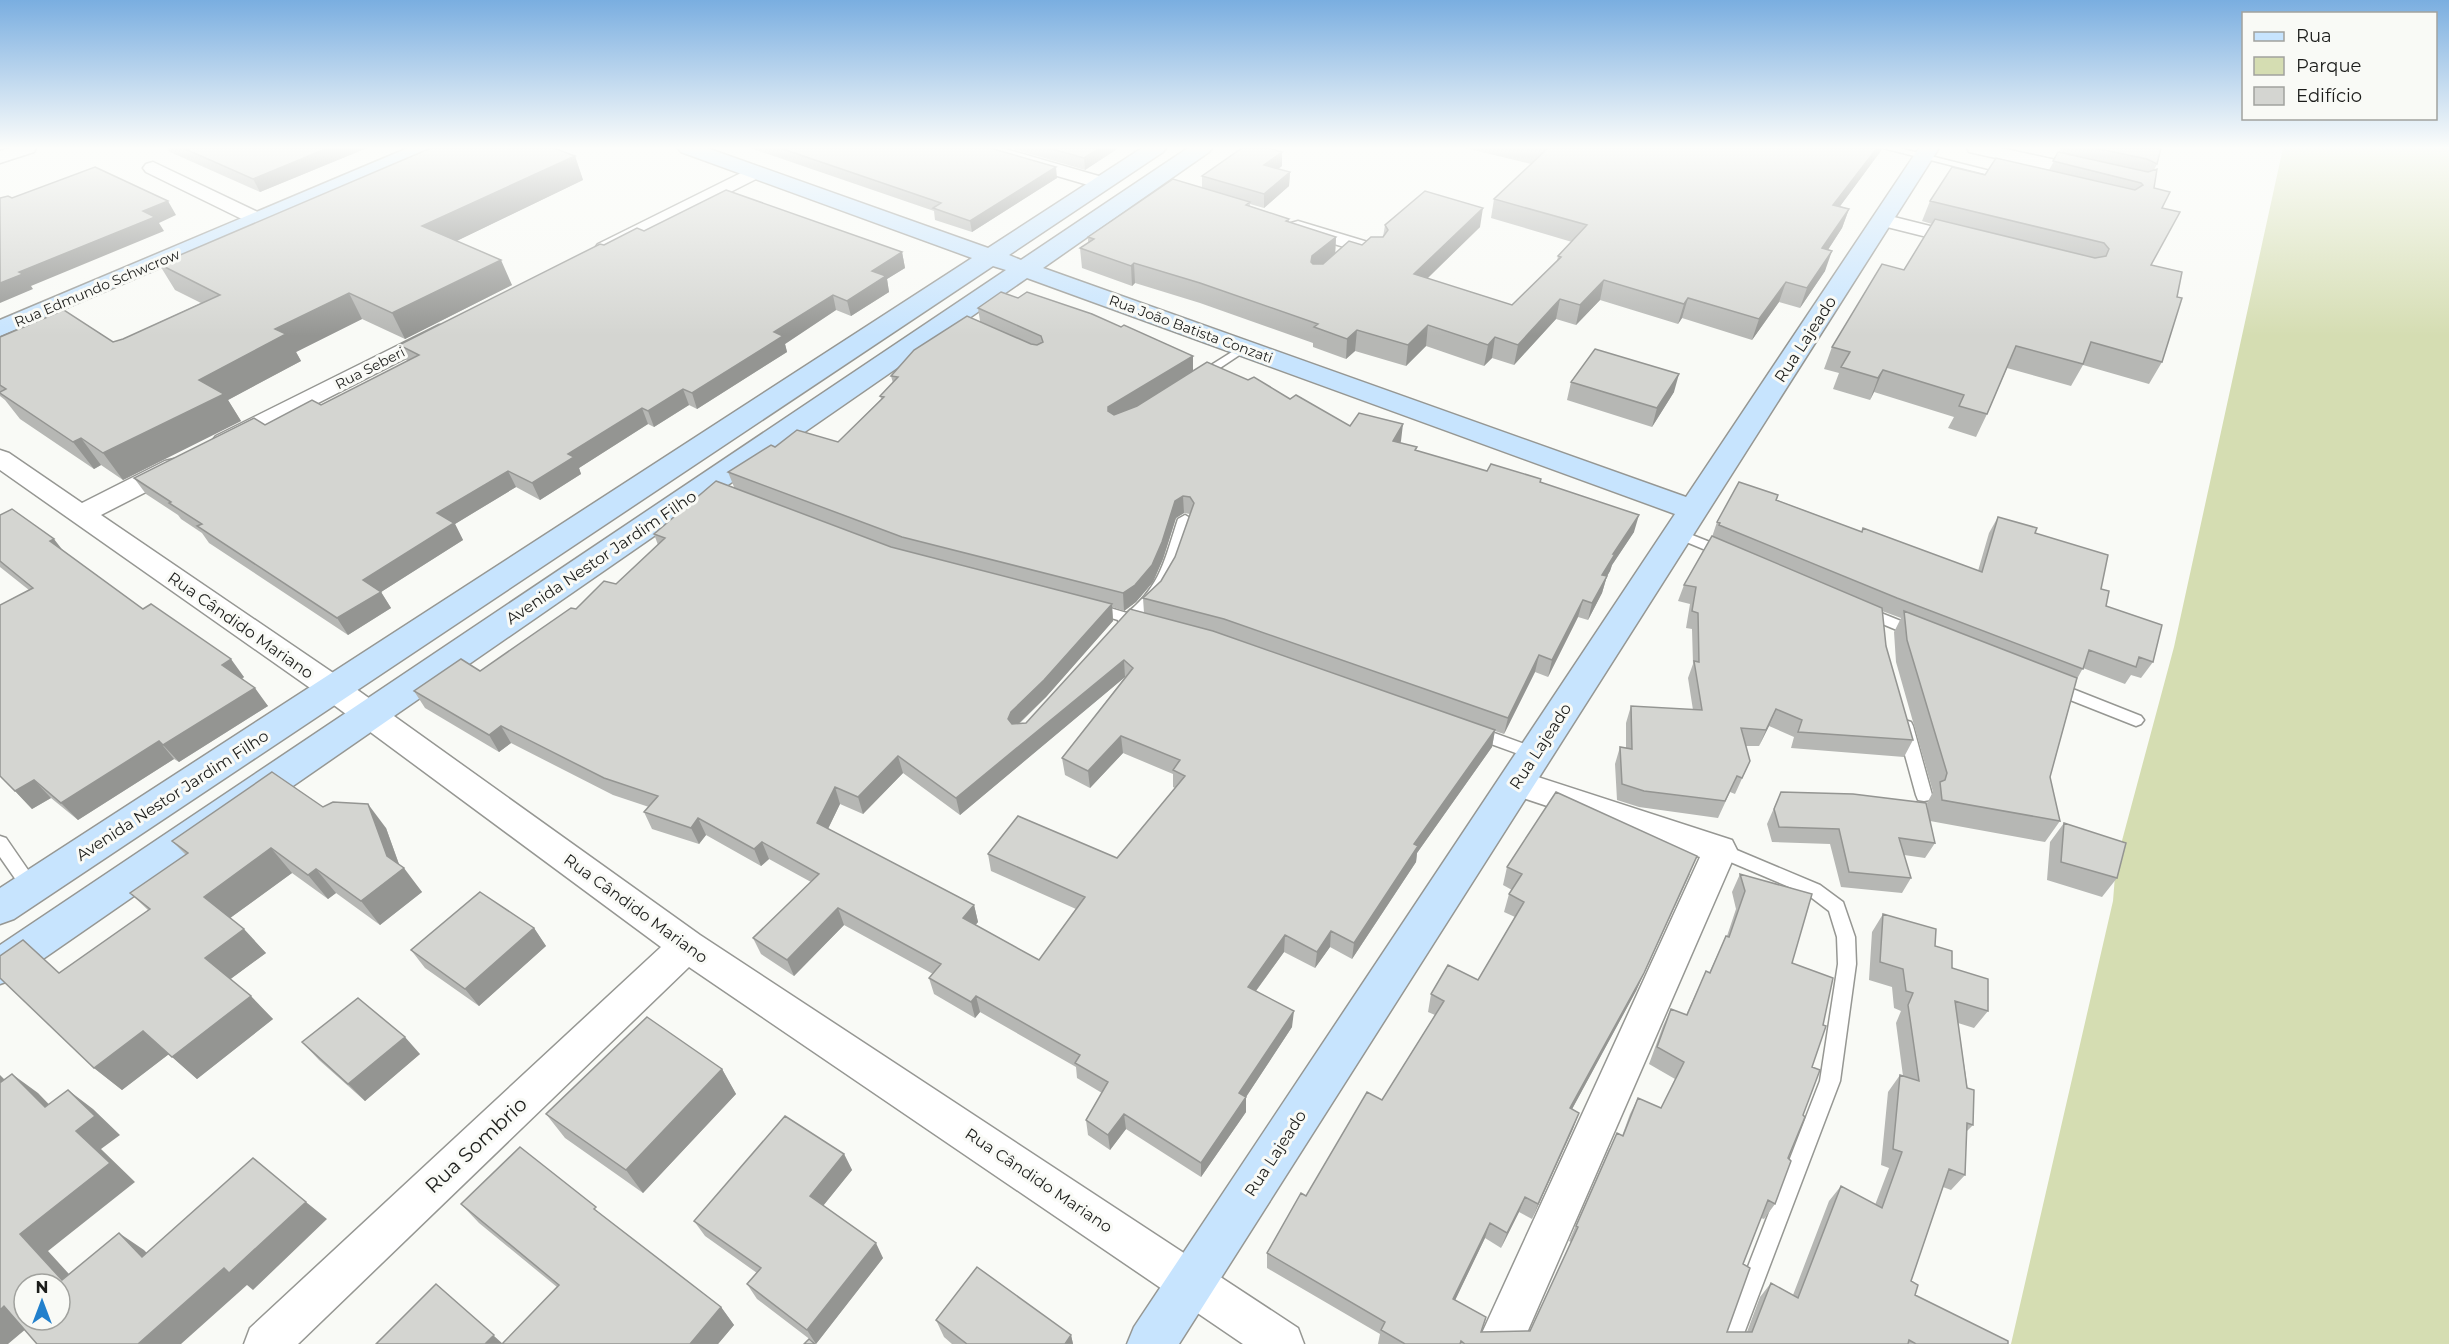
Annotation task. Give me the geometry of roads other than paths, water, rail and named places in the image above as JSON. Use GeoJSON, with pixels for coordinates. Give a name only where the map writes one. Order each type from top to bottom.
{"type":"FeatureCollection","features":[{"type":"Feature","properties":{"kind":"street"},"geometry":{"type":"LineString","coordinates":[[240,211],[257,219]]}},
{"type":"Feature","properties":{"kind":"street","name":"Rua Edmundo Schwcrow"},"geometry":{"type":"LineString","coordinates":[[0,329],[277,211]]}},
{"type":"Feature","properties":{"kind":"street"},"geometry":{"type":"LineString","coordinates":[[587,258],[679,211]]}},
{"type":"Feature","properties":{"kind":"street","name":"Rua João Batista Conzati"},"geometry":{"type":"LineString","coordinates":[[862,211],[1243,348],[1686,522]]}},
{"type":"Feature","properties":{"kind":"street","name":"Avenida Nestor Jardim Filho"},"geometry":{"type":"LineString","coordinates":[[0,908],[1060,211]]}},
{"type":"Feature","properties":{"kind":"street","name":"Avenida Nestor Jardim Filho"},"geometry":{"type":"LineString","coordinates":[[0,967],[370,715],[718,489],[961,321],[1024,269],[1121,211]]}},
{"type":"Feature","properties":{"kind":"street","name":"Rua Lajeado"},"geometry":{"type":"LineString","coordinates":[[1150,1344],[1888,211]]}},
{"type":"Feature","properties":{"kind":"street"},"geometry":{"type":"LineString","coordinates":[[1882,220],[1984,246]]}},
{"type":"Feature","properties":{"kind":"street"},"geometry":{"type":"LineString","coordinates":[[1281,221],[1358,250]]}},
{"type":"Feature","properties":{"kind":"street","name":"Rua Seberi"},"geometry":{"type":"LineString","coordinates":[[81,514],[460,322]]}},
{"type":"Feature","properties":{"kind":"street","name":"Rua Cândido Mariano"},"geometry":{"type":"LineString","coordinates":[[0,458],[334,689],[687,946],[1282,1344]]}},
{"type":"Feature","properties":{"kind":"street"},"geometry":{"type":"LineString","coordinates":[[1498,1344],[1720,850],[1516,783]]}},
{"type":"Feature","properties":{"kind":"street","name":"Rua Sombrio"},"geometry":{"type":"LineString","coordinates":[[266,1344],[687,946]]}},
{"type":"Feature","properties":{"kind":"lane"},"geometry":{"type":"LineString","coordinates":[[1184,386],[1243,348]]}},
{"type":"Feature","properties":{"kind":"lane"},"geometry":{"type":"LineString","coordinates":[[1113,635],[1127,618],[1146,605],[1165,580],[1185,519]]}},
{"type":"Feature","properties":{"kind":"lane"},"geometry":{"type":"LineString","coordinates":[[1686,522],[1742,561]]}},
{"type":"Feature","properties":{"kind":"lane"},"geometry":{"type":"LineString","coordinates":[[1074,603],[1161,627]]}},
{"type":"Feature","properties":{"kind":"lane"},"geometry":{"type":"LineString","coordinates":[[1850,606],[1927,637]]}},
{"type":"Feature","properties":{"kind":"lane"},"geometry":{"type":"LineString","coordinates":[[1883,620],[1885,641]]}},
{"type":"Feature","properties":{"kind":"lane"},"geometry":{"type":"LineString","coordinates":[[2037,681],[2136,720]]}},
{"type":"Feature","properties":{"kind":"lane"},"geometry":{"type":"LineString","coordinates":[[1899,706],[1924,795]]}},
{"type":"Feature","properties":{"kind":"lane"},"geometry":{"type":"LineString","coordinates":[[1462,727],[1535,754]]}},
{"type":"Feature","properties":{"kind":"lane"},"geometry":{"type":"LineString","coordinates":[[0,843],[31,888]]}},
{"type":"Feature","properties":{"kind":"lane"},"geometry":{"type":"LineString","coordinates":[[1720,850],[1814,890],[1837,907],[1846,946],[1847,964],[1830,1081],[1729,1344]]}}]}
